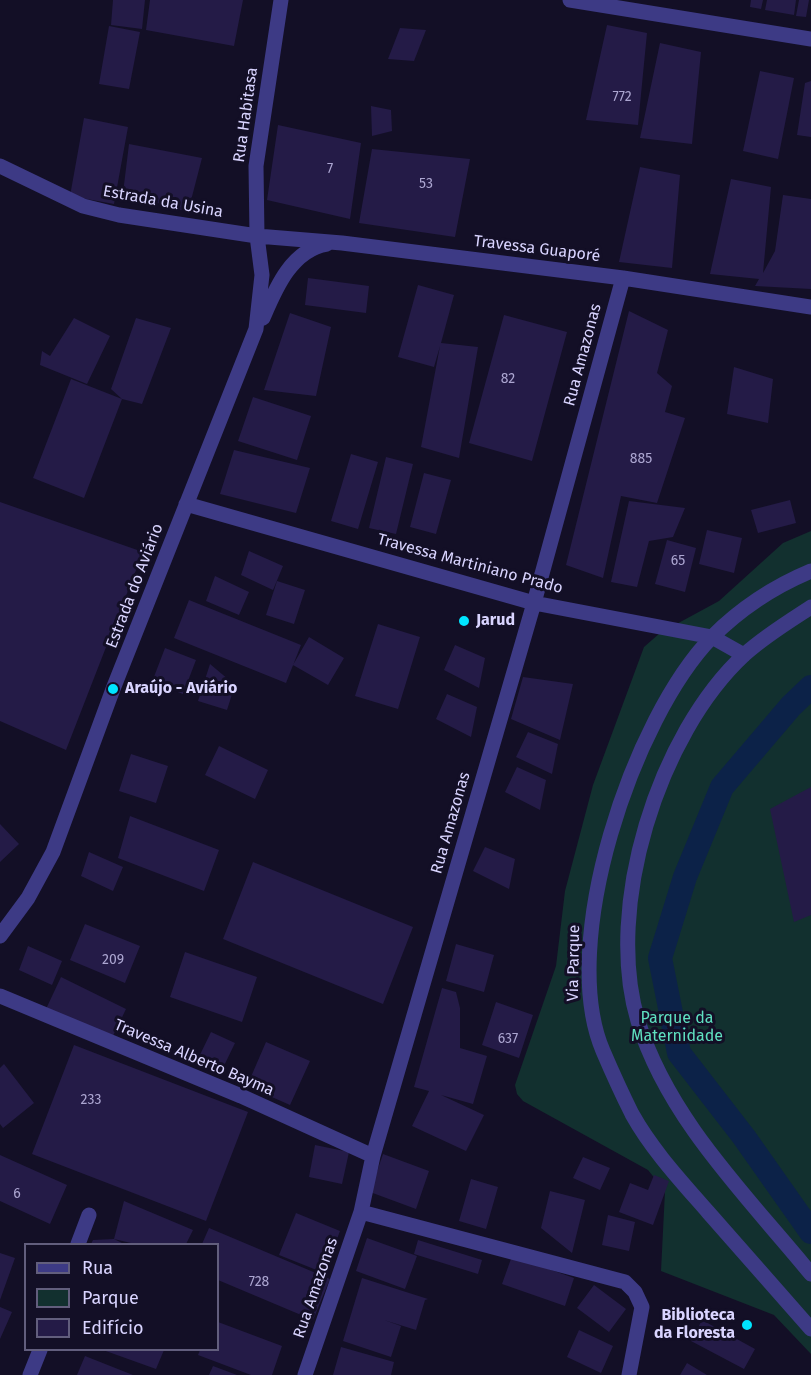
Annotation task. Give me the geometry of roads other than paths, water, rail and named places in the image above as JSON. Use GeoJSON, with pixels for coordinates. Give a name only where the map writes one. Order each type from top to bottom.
{"type":"FeatureCollection","features":[{"type":"Feature","properties":{"kind":"street","name":"Rua Habitasa"},"geometry":{"type":"LineString","coordinates":[[257,236],[256,166],[281,0]]}},
{"type":"Feature","properties":{"kind":"street"},"geometry":{"type":"LineString","coordinates":[[570,0],[811,39]]}},
{"type":"Feature","properties":{"kind":"street","name":"Estrada da Usina"},"geometry":{"type":"LineString","coordinates":[[0,166],[83,206],[119,215],[257,236]]}},
{"type":"Feature","properties":{"kind":"street","name":"Travessa Guaporé"},"geometry":{"type":"LineString","coordinates":[[257,236],[342,243],[623,278],[811,307]]}},
{"type":"Feature","properties":{"kind":"street","name":"Estrada do Aviário"},"geometry":{"type":"LineString","coordinates":[[0,936],[28,898],[53,852],[186,504],[248,354],[261,302],[262,275],[257,236]]}},
{"type":"Feature","properties":{"kind":"street"},"geometry":{"type":"LineString","coordinates":[[248,354],[275,290],[286,273],[311,250],[323,244],[342,243]]}},
{"type":"Feature","properties":{"kind":"street","name":"Rua Amazonas"},"geometry":{"type":"LineString","coordinates":[[305,1375],[361,1212],[373,1156],[534,603],[623,278]]}},
{"type":"Feature","properties":{"kind":"street","name":"Travessa Martiniano Prado"},"geometry":{"type":"LineString","coordinates":[[186,504],[534,603],[712,637],[744,655]]}},
{"type":"Feature","properties":{"kind":"street","name":"Via Parque"},"geometry":{"type":"LineString","coordinates":[[811,571],[782,583],[712,637],[677,684],[641,748],[610,839],[590,933],[588,997],[602,1049],[633,1115],[666,1164],[811,1329]]}},
{"type":"Feature","properties":{"kind":"street"},"geometry":{"type":"LineString","coordinates":[[811,607],[774,630],[744,655],[701,708],[672,758],[646,818],[629,911],[629,978],[638,1022],[656,1062],[690,1124],[811,1274]]}},
{"type":"Feature","properties":{"kind":"street","name":"Travessa Alberto Bayma"},"geometry":{"type":"LineString","coordinates":[[0,996],[241,1096],[373,1156]]}},
{"type":"Feature","properties":{"kind":"street"},"geometry":{"type":"LineString","coordinates":[[361,1212],[625,1282],[635,1292],[642,1307],[629,1375]]}},
{"type":"Feature","properties":{"kind":"street"},"geometry":{"type":"LineString","coordinates":[[79,1243],[89,1215]]}},
{"type":"Feature","properties":{"kind":"street"},"geometry":{"type":"LineString","coordinates":[[30,1375],[40,1351]]}},
{"type":"Feature","properties":{"kind":"waterway"},"geometry":{"type":"LineString","coordinates":[[811,687],[791,706],[722,787],[685,877],[660,958],[679,1053],[744,1137],[811,1232]]}},
{"type":"Feature","properties":{"kind":"place","name":"Jarud"},"geometry":{"type":"Point","coordinates":[464,621]}},
{"type":"Feature","properties":{"kind":"place","name":"Araújo - Aviário"},"geometry":{"type":"Point","coordinates":[113,689]}},
{"type":"Feature","properties":{"kind":"place","name":"Biblioteca da Floresta"},"geometry":{"type":"Point","coordinates":[747,1325]}},
{"type":"Feature","properties":{"kind":"park label","name":"Parque da Maternidade"},"geometry":{"type":"Point","coordinates":[677,1028]}}]}
